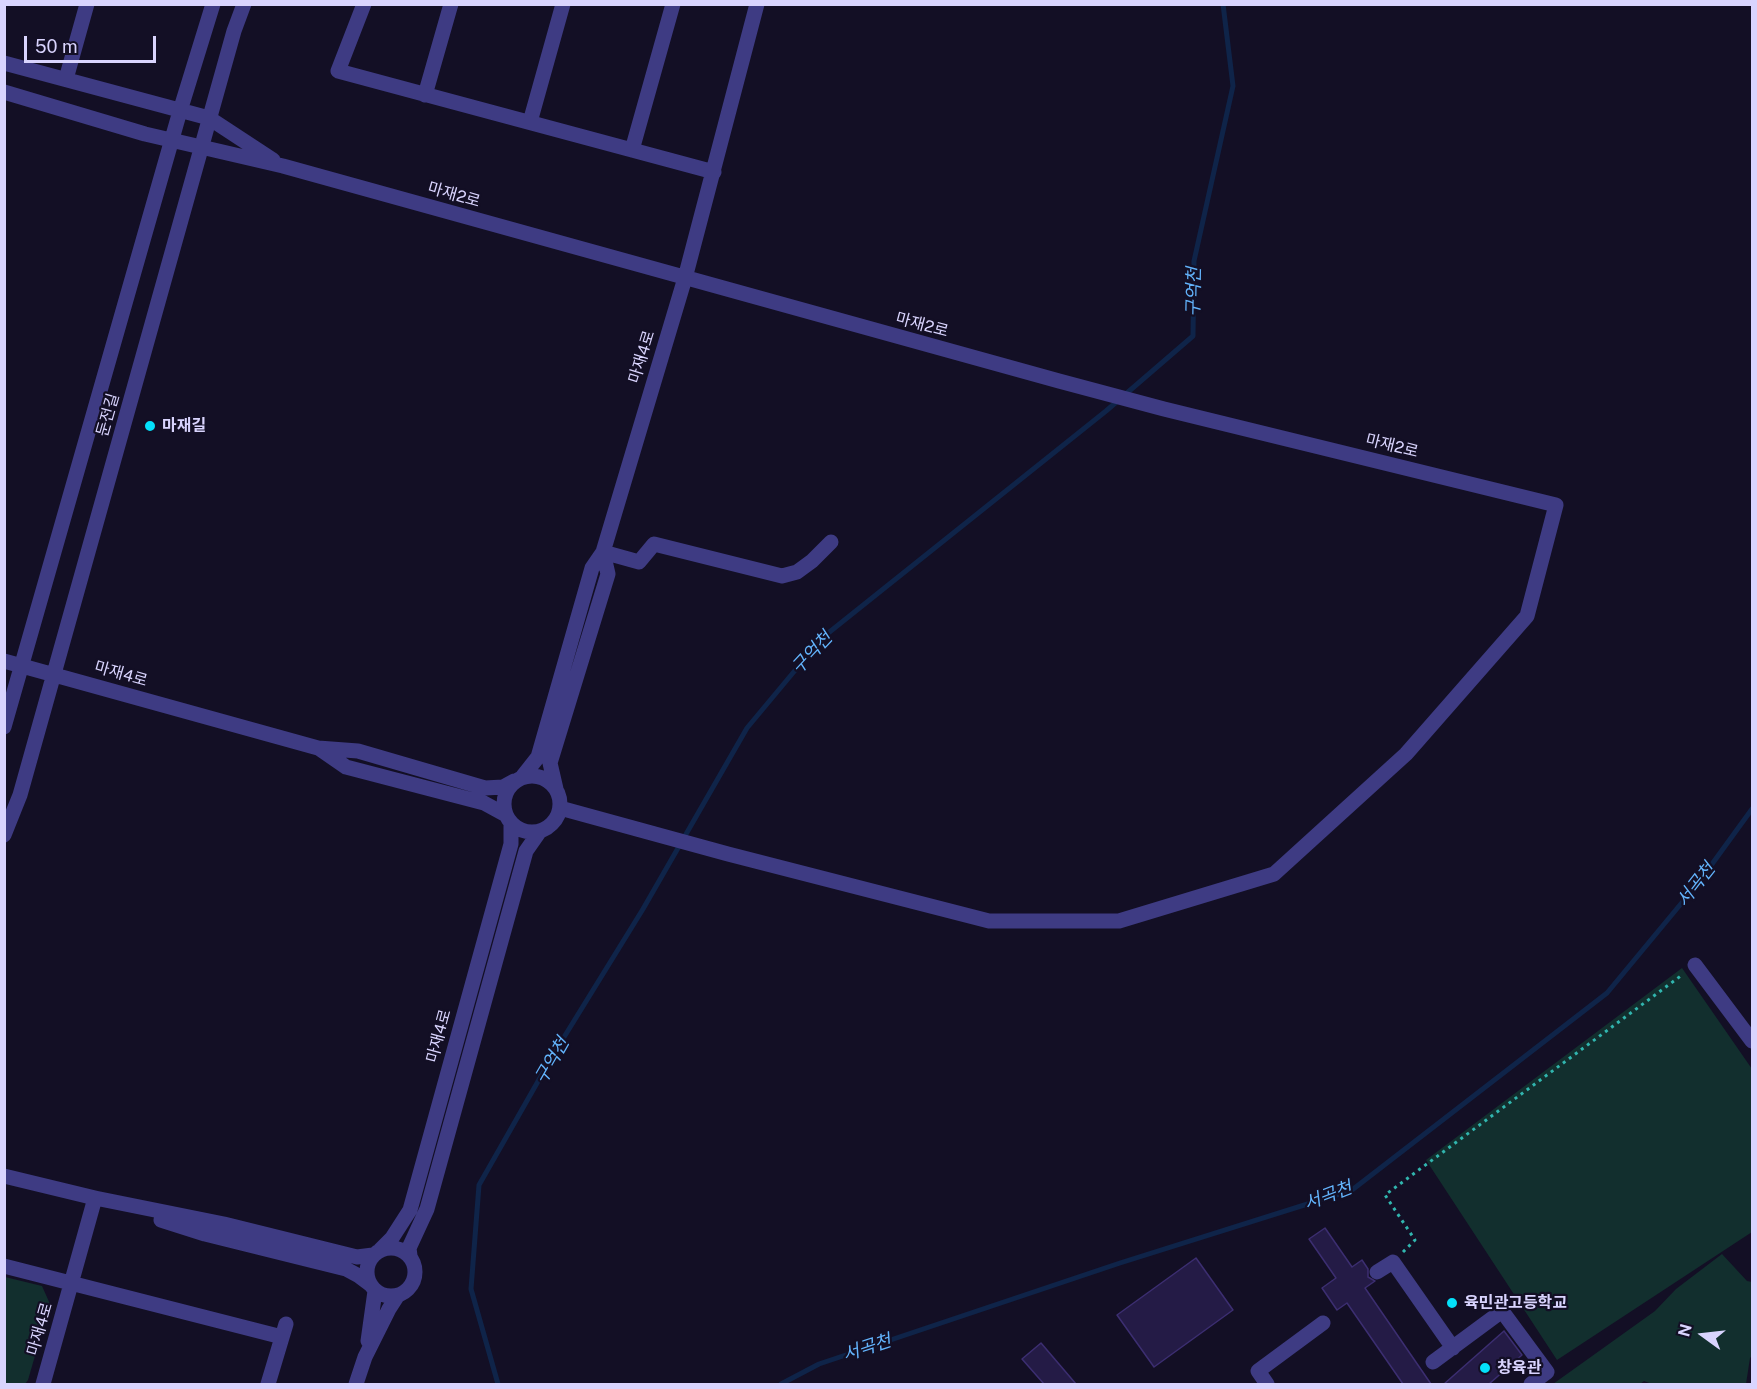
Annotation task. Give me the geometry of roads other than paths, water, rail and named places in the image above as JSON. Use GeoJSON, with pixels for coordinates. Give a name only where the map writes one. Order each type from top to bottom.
{"type":"FeatureCollection","features":[{"type":"Feature","properties":{"kind":"street"},"geometry":{"type":"LineString","coordinates":[[66,79],[87,4]]}},
{"type":"Feature","properties":{"kind":"street","name":"둔전길"},"geometry":{"type":"LineString","coordinates":[[4,727],[180,111],[213,4]]}},
{"type":"Feature","properties":{"kind":"street","name":"둔전길"},"geometry":{"type":"LineString","coordinates":[[4,835],[20,795],[209,118],[244,4]]}},
{"type":"Feature","properties":{"kind":"street"},"geometry":{"type":"LineString","coordinates":[[364,4],[338,71],[714,171]]}},
{"type":"Feature","properties":{"kind":"street"},"geometry":{"type":"LineString","coordinates":[[425,94],[451,4]]}},
{"type":"Feature","properties":{"kind":"street"},"geometry":{"type":"LineString","coordinates":[[530,122],[563,4]]}},
{"type":"Feature","properties":{"kind":"street"},"geometry":{"type":"LineString","coordinates":[[632,150],[673,4]]}},
{"type":"Feature","properties":{"kind":"street","name":"마재4로"},"geometry":{"type":"LineString","coordinates":[[4,661],[318,748],[358,751],[485,788],[502,787],[519,779],[538,757],[592,568],[603,552],[685,278],[757,4]]}},
{"type":"Feature","properties":{"kind":"street"},"geometry":{"type":"LineString","coordinates":[[4,63],[209,118],[283,166]]}},
{"type":"Feature","properties":{"kind":"street"},"geometry":{"type":"LineString","coordinates":[[4,92],[172,141],[283,166]]}},
{"type":"Feature","properties":{"kind":"street","name":"마재2로"},"geometry":{"type":"LineString","coordinates":[[283,166],[1164,409],[1556,505],[1527,616],[1406,754],[1274,874],[1119,921],[989,921],[560,808]]}},
{"type":"Feature","properties":{"kind":"street"},"geometry":{"type":"LineString","coordinates":[[603,552],[639,562],[654,544],[782,576],[797,572],[831,542]]}},
{"type":"Feature","properties":{"kind":"street","name":"마재4로"},"geometry":{"type":"LineString","coordinates":[[556,789],[550,763],[608,574],[603,552]]}},
{"type":"Feature","properties":{"kind":"street","name":"마재4로"},"geometry":{"type":"LineString","coordinates":[[318,748],[346,767],[484,803],[508,819],[511,844],[410,1210],[392,1238],[377,1253]]}},
{"type":"Feature","properties":{"kind":"street"},"geometry":{"type":"LineString","coordinates":[[532,775],[542,777],[556,789],[560,808],[552,824],[540,831],[526,832],[508,819],[503,806],[504,797],[508,788],[519,779],[532,775]]}},
{"type":"Feature","properties":{"kind":"street","name":"마재4로"},"geometry":{"type":"LineString","coordinates":[[410,1256],[409,1248],[427,1209],[526,851],[540,831]]}},
{"type":"Feature","properties":{"kind":"street"},"geometry":{"type":"LineString","coordinates":[[1695,965],[1752,1041]]}},
{"type":"Feature","properties":{"kind":"street"},"geometry":{"type":"LineString","coordinates":[[4,1176],[95,1198],[224,1224],[357,1257],[388,1248],[404,1250],[414,1263],[415,1279],[411,1286],[398,1295],[389,1309],[365,1357],[356,1384]]}},
{"type":"Feature","properties":{"kind":"street"},"geometry":{"type":"LineString","coordinates":[[95,1198],[205,1234],[346,1269],[382,1294],[398,1295]]}},
{"type":"Feature","properties":{"kind":"street","name":"마재4로"},"geometry":{"type":"LineString","coordinates":[[44,1384],[95,1198]]}},
{"type":"Feature","properties":{"kind":"street"},"geometry":{"type":"LineString","coordinates":[[365,1357],[373,1288],[367,1270],[377,1253]]}},
{"type":"Feature","properties":{"kind":"street"},"geometry":{"type":"LineString","coordinates":[[1377,1272],[1392,1262],[1453,1348]]}},
{"type":"Feature","properties":{"kind":"street","name":"마재4로"},"geometry":{"type":"LineString","coordinates":[[4,1266],[284,1330],[268,1384]]}},
{"type":"Feature","properties":{"kind":"street"},"geometry":{"type":"LineString","coordinates":[[1433,1362],[1502,1311],[1547,1372],[1531,1384]]}},
{"type":"Feature","properties":{"kind":"street"},"geometry":{"type":"LineString","coordinates":[[1267,1384],[1258,1371],[1323,1323]]}},
{"type":"Feature","properties":{"kind":"waterway","name":"구억천"},"geometry":{"type":"LineString","coordinates":[[498,1384],[471,1289],[479,1185],[553,1055],[643,909],[747,728],[822,638],[1106,411],[1193,336],[1194,261],[1233,86],[1223,4]]}},
{"type":"Feature","properties":{"kind":"waterway","name":"서곡천"},"geometry":{"type":"LineString","coordinates":[[781,1384],[819,1364],[1120,1263],[1352,1190],[1607,993],[1699,882],[1752,809]]}},
{"type":"Feature","properties":{"kind":"place","name":"마재길"},"geometry":{"type":"Point","coordinates":[150,426]}},
{"type":"Feature","properties":{"kind":"place","name":"육민관고등학교"},"geometry":{"type":"Point","coordinates":[1452,1303]}},
{"type":"Feature","properties":{"kind":"place","name":"창육관"},"geometry":{"type":"Point","coordinates":[1485,1368]}}]}
